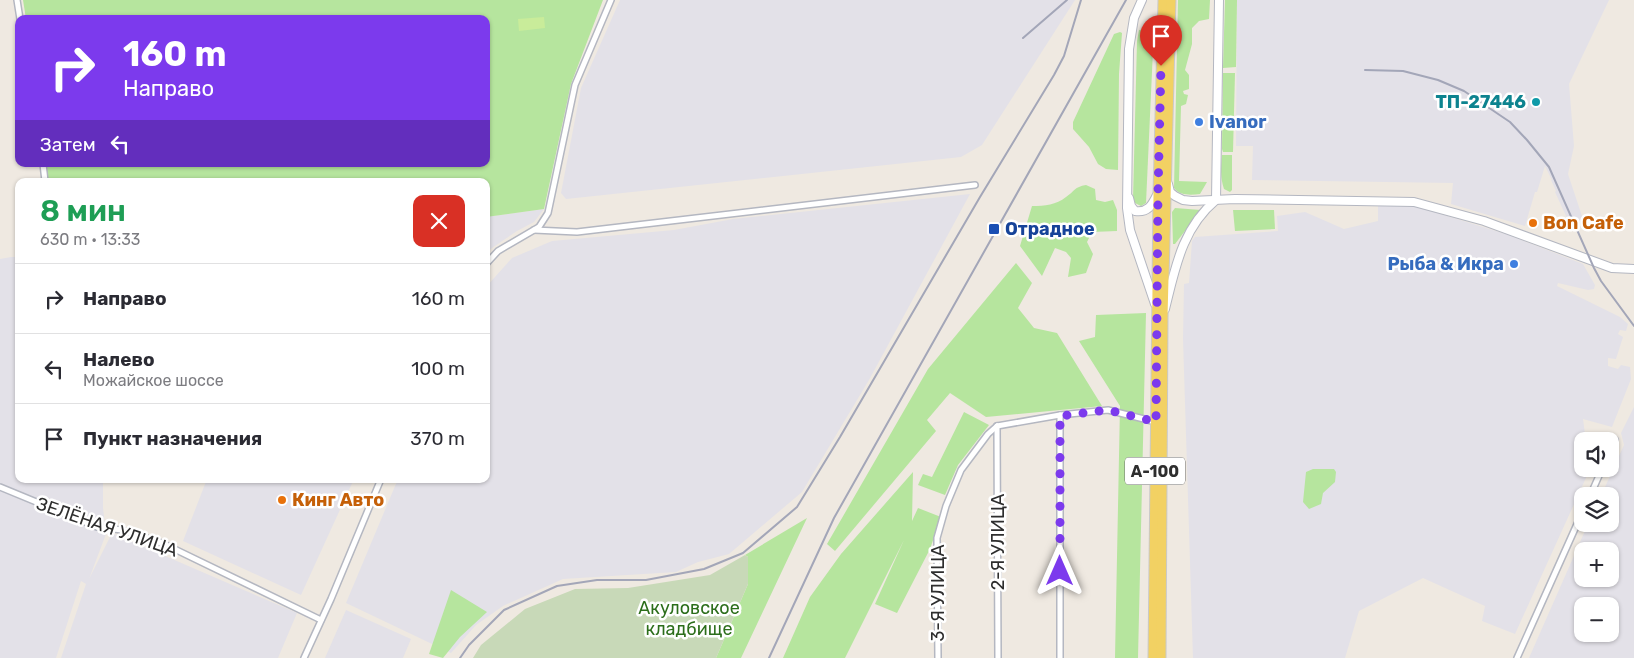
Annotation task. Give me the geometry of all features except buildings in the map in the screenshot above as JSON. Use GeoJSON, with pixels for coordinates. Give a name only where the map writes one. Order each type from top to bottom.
{"type":"FeatureCollection","features":[{"type":"Feature","properties":{"kind":"main road","name":"А-100"},"geometry":{"type":"LineString","coordinates":[[1153,658],[1162,0]]}},
{"type":"Feature","properties":{"kind":"main road","name":"А-100"},"geometry":{"type":"LineString","coordinates":[[1161,658],[1163,318],[1171,0]]}},
{"type":"Feature","properties":{"kind":"street"},"geometry":{"type":"LineString","coordinates":[[17,0],[19,15]]}},
{"type":"Feature","properties":{"kind":"street"},"geometry":{"type":"LineString","coordinates":[[490,259],[498,250],[539,227],[548,213],[576,85],[611,0]]}},
{"type":"Feature","properties":{"kind":"street"},"geometry":{"type":"LineString","coordinates":[[1142,0],[1134,18],[1129,49],[1127,208],[1130,230],[1157,309]]}},
{"type":"Feature","properties":{"kind":"street"},"geometry":{"type":"LineString","coordinates":[[1163,318],[1179,253],[1190,229],[1204,211],[1216,200],[1219,0]]}},
{"type":"Feature","properties":{"kind":"street"},"geometry":{"type":"LineString","coordinates":[[1166,179],[1170,192],[1183,200],[1414,202],[1484,221],[1612,268],[1632,270]]}},
{"type":"Feature","properties":{"kind":"street"},"geometry":{"type":"LineString","coordinates":[[534,230],[577,232],[975,185]]}},
{"type":"Feature","properties":{"kind":"street"},"geometry":{"type":"LineString","coordinates":[[1127,191],[1131,206],[1135,211],[1143,212],[1150,207],[1158,194]]}},
{"type":"Feature","properties":{"kind":"street"},"geometry":{"type":"LineString","coordinates":[[997,426],[1108,410],[1156,422]]}},
{"type":"Feature","properties":{"kind":"street"},"geometry":{"type":"LineString","coordinates":[[1060,416],[1060,658]]}},
{"type":"Feature","properties":{"kind":"street","name":"3-Я УЛИЦА"},"geometry":{"type":"LineString","coordinates":[[938,658],[937,538],[946,506],[961,470],[988,434],[997,426]]}},
{"type":"Feature","properties":{"kind":"street","name":"2-Я УЛИЦА"},"geometry":{"type":"LineString","coordinates":[[997,426],[998,658]]}},
{"type":"Feature","properties":{"kind":"street"},"geometry":{"type":"LineString","coordinates":[[304,658],[379,483]]}},
{"type":"Feature","properties":{"kind":"street","name":"ЗЕЛЁНАЯ УЛИЦА"},"geometry":{"type":"LineString","coordinates":[[0,487],[84,523],[104,529],[122,530],[162,543],[321,620]]}},
{"type":"Feature","properties":{"kind":"street"},"geometry":{"type":"LineString","coordinates":[[1517,658],[1574,531]]}},
{"type":"Feature","properties":{"kind":"shaded area"},"geometry":{"type":"Polygon","coordinates":[[[620,0],[1075,0],[982,145],[961,157],[566,199],[561,193],[581,88],[620,0]]]}},
{"type":"Feature","properties":{"kind":"shaded area"},"geometry":{"type":"Polygon","coordinates":[[[1237,0],[1609,0],[1569,84],[1574,146],[1568,174],[1584,222],[1572,229],[1545,166],[1525,226],[1451,204],[1453,183],[1252,180],[1253,146],[1236,146],[1237,0]]]}},
{"type":"Feature","properties":{"kind":"shaded area"},"geometry":{"type":"Polygon","coordinates":[[[970,194],[869,380],[802,492],[729,554],[698,562],[676,572],[563,579],[503,606],[476,625],[451,653],[346,603],[396,483],[490,483],[490,283],[512,258],[552,241],[674,230],[733,219],[970,194]]]}},
{"type":"Feature","properties":{"kind":"shaded area"},"geometry":{"type":"Polygon","coordinates":[[[1378,205],[1418,207],[1509,235],[1583,264],[1595,285],[1594,289],[1588,290],[1558,283],[1557,286],[1620,317],[1628,324],[1626,331],[1620,330],[1618,334],[1623,337],[1616,359],[1608,358],[1608,366],[1618,369],[1621,365],[1630,367],[1631,379],[1612,427],[1583,419],[1585,432],[1574,432],[1574,477],[1586,477],[1582,487],[1574,487],[1574,504],[1515,634],[1482,621],[1485,606],[1423,578],[1359,611],[1345,658],[1193,658],[1183,339],[1184,284],[1189,283],[1192,241],[1195,237],[1278,231],[1277,216],[1305,212],[1344,229],[1378,221],[1378,205]]]}},
{"type":"Feature","properties":{"kind":"shaded area"},"geometry":{"type":"Polygon","coordinates":[[[544,209],[534,222],[490,250],[490,216],[544,209]]]}},
{"type":"Feature","properties":{"kind":"shaded area"},"geometry":{"type":"Polygon","coordinates":[[[15,257],[15,483],[103,483],[106,534],[89,579],[112,533],[297,613],[278,658],[61,658],[86,584],[81,581],[56,658],[0,658],[0,259],[15,257]]]}},
{"type":"Feature","properties":{"kind":"shaded area"},"geometry":{"type":"Polygon","coordinates":[[[1634,407],[1634,658],[1529,658],[1574,556],[1574,587],[1619,587],[1619,542],[1580,542],[1584,532],[1619,532],[1619,487],[1605,487],[1610,477],[1619,477],[1619,456],[1624,445],[1621,433],[1634,407]]]}},
{"type":"Feature","properties":{"kind":"shaded area"},"geometry":{"type":"Polygon","coordinates":[[[205,483],[352,483],[301,595],[183,541],[205,483]]]}},
{"type":"Feature","properties":{"kind":"shaded area"},"geometry":{"type":"Polygon","coordinates":[[[346,610],[411,639],[403,658],[325,658],[346,610]]]}},
{"type":"Feature","properties":{"kind":"green space"},"geometry":{"type":"Polygon","coordinates":[[[23,0],[603,0],[571,84],[544,209],[490,216],[490,178],[47,178],[45,167],[490,167],[490,15],[25,15],[23,0]]]}},
{"type":"Feature","properties":{"kind":"green space"},"geometry":{"type":"Polygon","coordinates":[[[1178,0],[1210,0],[1209,19],[1199,21],[1192,28],[1192,44],[1185,70],[1189,75],[1189,89],[1183,91],[1184,94],[1188,95],[1186,104],[1181,106],[1179,181],[1207,182],[1200,194],[1189,195],[1182,194],[1174,188],[1178,0]]]}},
{"type":"Feature","properties":{"kind":"green space"},"geometry":{"type":"Polygon","coordinates":[[[1225,0],[1237,0],[1236,67],[1223,68],[1225,0]]]}},
{"type":"Feature","properties":{"kind":"green space"},"geometry":{"type":"Polygon","coordinates":[[[544,17],[545,28],[519,31],[518,19],[544,17]]]}},
{"type":"Feature","properties":{"kind":"green space"},"geometry":{"type":"Polygon","coordinates":[[[1154,28],[1146,203],[1141,206],[1135,203],[1133,199],[1137,41],[1139,30],[1154,28]]]}},
{"type":"Feature","properties":{"kind":"green space"},"geometry":{"type":"Polygon","coordinates":[[[1122,33],[1119,74],[1118,170],[1106,169],[1098,164],[1089,147],[1073,129],[1073,122],[1114,34],[1122,33]]]}},
{"type":"Feature","properties":{"kind":"green space"},"geometry":{"type":"Polygon","coordinates":[[[1223,73],[1235,73],[1233,152],[1223,152],[1222,149],[1223,73]]]}},
{"type":"Feature","properties":{"kind":"green space"},"geometry":{"type":"Polygon","coordinates":[[[1222,155],[1232,155],[1232,190],[1230,192],[1224,189],[1223,185],[1221,172],[1222,155]]]}},
{"type":"Feature","properties":{"kind":"green space"},"geometry":{"type":"Polygon","coordinates":[[[1086,185],[1095,189],[1096,200],[1105,202],[1113,200],[1117,210],[1117,231],[1092,232],[1087,242],[1093,254],[1086,273],[1068,277],[1071,258],[1066,252],[1055,248],[1042,276],[1020,246],[1032,206],[1046,205],[1062,200],[1077,188],[1086,185]]]}},
{"type":"Feature","properties":{"kind":"green space"},"geometry":{"type":"Polygon","coordinates":[[[1175,208],[1201,210],[1175,244],[1173,244],[1172,212],[1175,208]]]}},
{"type":"Feature","properties":{"kind":"green space"},"geometry":{"type":"Polygon","coordinates":[[[1233,210],[1274,210],[1275,229],[1235,231],[1233,210]]]}},
{"type":"Feature","properties":{"kind":"green space"},"geometry":{"type":"Polygon","coordinates":[[[1016,263],[1032,283],[1018,308],[1034,328],[1057,333],[1102,406],[986,417],[950,393],[927,420],[936,431],[835,551],[827,544],[928,369],[1016,263]]]}},
{"type":"Feature","properties":{"kind":"green space"},"geometry":{"type":"Polygon","coordinates":[[[1146,313],[1138,658],[1115,658],[1120,406],[1079,341],[1095,337],[1096,315],[1146,313]]]}},
{"type":"Feature","properties":{"kind":"green space"},"geometry":{"type":"Polygon","coordinates":[[[964,412],[989,425],[958,465],[945,495],[918,485],[923,474],[932,477],[964,412]]]}},
{"type":"Feature","properties":{"kind":"green space"},"geometry":{"type":"Polygon","coordinates":[[[1313,469],[1334,469],[1336,472],[1335,482],[1323,493],[1321,504],[1309,509],[1303,502],[1306,472],[1313,469]]]}},
{"type":"Feature","properties":{"kind":"green space"},"geometry":{"type":"Polygon","coordinates":[[[913,472],[912,521],[918,508],[941,517],[930,549],[897,613],[875,604],[904,540],[845,658],[783,658],[810,597],[841,554],[913,472]]]}},
{"type":"Feature","properties":{"kind":"green space"},"geometry":{"type":"Polygon","coordinates":[[[807,518],[741,658],[716,658],[748,584],[748,557],[745,555],[807,518]]]}},
{"type":"Feature","properties":{"kind":"green space","name":"Акуловское кладбище"},"geometry":{"type":"Polygon","coordinates":[[[745,555],[748,557],[748,584],[716,658],[473,658],[481,645],[525,609],[575,589],[628,588],[710,575],[745,555]]]}},
{"type":"Feature","properties":{"kind":"green space"},"geometry":{"type":"Polygon","coordinates":[[[451,590],[487,612],[460,637],[443,658],[429,654],[451,590]]]}},
{"type":"Feature","properties":{"kind":"railway"},"geometry":{"type":"LineString","coordinates":[[1023,38],[1067,0]]}},
{"type":"Feature","properties":{"kind":"railway"},"geometry":{"type":"LineString","coordinates":[[460,658],[469,645],[504,610],[557,586],[597,580],[646,580],[704,569],[743,553],[797,507],[1054,75],[1064,56],[1081,0]]}},
{"type":"Feature","properties":{"kind":"railway"},"geometry":{"type":"LineString","coordinates":[[769,658],[834,518],[1126,0]]}},
{"type":"Feature","properties":{"kind":"railway"},"geometry":{"type":"LineString","coordinates":[[1365,70],[1403,71],[1438,80],[1464,91],[1510,122],[1549,167],[1594,268],[1601,281],[1634,326]]}},
{"type":"Feature","properties":{"kind":"place","name":"ТП-27446"},"geometry":{"type":"Point","coordinates":[1536,102]}},
{"type":"Feature","properties":{"kind":"place","name":"Ivanor"},"geometry":{"type":"Point","coordinates":[1199,122]}},
{"type":"Feature","properties":{"kind":"place","name":"Bon Cafe"},"geometry":{"type":"Point","coordinates":[1533,223]}},
{"type":"Feature","properties":{"kind":"place","name":"Отрадное"},"geometry":{"type":"Point","coordinates":[994,229]}},
{"type":"Feature","properties":{"kind":"place","name":"Рыба & Икра"},"geometry":{"type":"Point","coordinates":[1514,264]}},
{"type":"Feature","properties":{"kind":"place","name":"Кинг Авто"},"geometry":{"type":"Point","coordinates":[282,500]}},
{"type":"Feature","properties":{"kind":"route"},"geometry":{"type":"LineString","coordinates":[[1060,571],[1060,416],[1108,410],[1156,422],[1161,66]]}}]}
